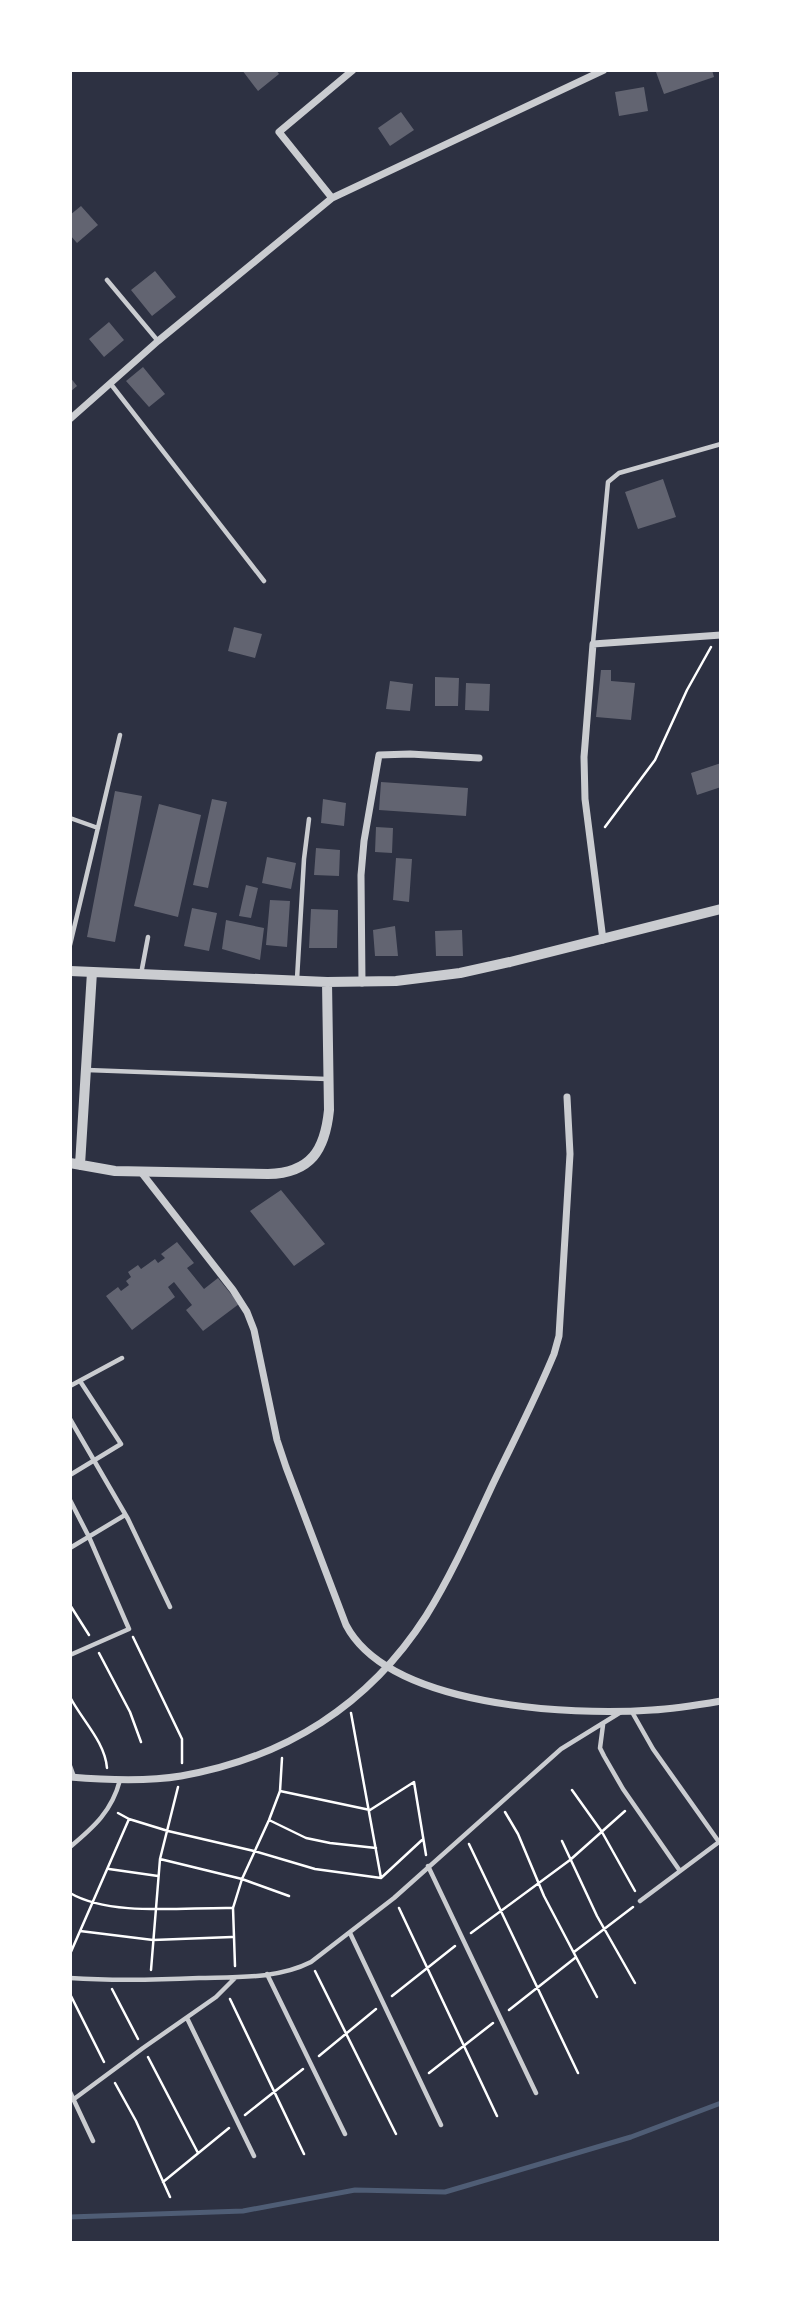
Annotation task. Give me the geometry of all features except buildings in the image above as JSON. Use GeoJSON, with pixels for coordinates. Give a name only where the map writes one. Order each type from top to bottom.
{"type":"FeatureCollection","features":[{"type":"Feature","properties":{"kind":"street"},"geometry":{"type":"LineString","coordinates":[[332,198],[279,132],[353,70]]}},
{"type":"Feature","properties":{"kind":"street"},"geometry":{"type":"LineString","coordinates":[[70,419],[158,341],[332,198],[604,70]]}},
{"type":"Feature","properties":{"kind":"street"},"geometry":{"type":"LineString","coordinates":[[603,940],[585,799],[584,757],[593,644],[719,636]]}},
{"type":"Feature","properties":{"kind":"street"},"geometry":{"type":"LineString","coordinates":[[362,983],[361,875],[379,755],[479,758]]}},
{"type":"Feature","properties":{"kind":"street"},"geometry":{"type":"LineString","coordinates":[[70,971],[327,982],[396,981],[460,973],[721,909]]}},
{"type":"Feature","properties":{"kind":"street"},"geometry":{"type":"LineString","coordinates":[[92,972],[86,1070],[75,1164],[115,1171],[268,1174],[294,1170],[306,1164],[316,1155],[323,1143],[329,1110],[327,982]]}},
{"type":"Feature","properties":{"kind":"street"},"geometry":{"type":"LineString","coordinates":[[72,1777],[120,1779],[180,1776],[236,1762],[283,1744],[350,1703],[388,1667],[425,1617],[466,1541],[554,1354],[559,1336],[570,1154],[567,1097]]}},
{"type":"Feature","properties":{"kind":"street"},"geometry":{"type":"LineString","coordinates":[[141,1172],[233,1290],[247,1312],[254,1330],[281,1454],[346,1625],[354,1639],[369,1655],[388,1667],[441,1690],[506,1705],[542,1709],[631,1711],[721,1701]]}},
{"type":"Feature","properties":{"kind":"lane"},"geometry":{"type":"LineString","coordinates":[[107,280],[158,341]]}},
{"type":"Feature","properties":{"kind":"lane"},"geometry":{"type":"LineString","coordinates":[[110,383],[264,581]]}},
{"type":"Feature","properties":{"kind":"lane"},"geometry":{"type":"LineString","coordinates":[[593,644],[608,482],[619,473],[721,444]]}},
{"type":"Feature","properties":{"kind":"lane"},"geometry":{"type":"LineString","coordinates":[[70,945],[120,735]]}},
{"type":"Feature","properties":{"kind":"lane"},"geometry":{"type":"LineString","coordinates":[[70,818],[98,828]]}},
{"type":"Feature","properties":{"kind":"lane"},"geometry":{"type":"LineString","coordinates":[[297,981],[309,819]]}},
{"type":"Feature","properties":{"kind":"lane"},"geometry":{"type":"LineString","coordinates":[[141,974],[148,937]]}},
{"type":"Feature","properties":{"kind":"lane"},"geometry":{"type":"LineString","coordinates":[[86,1070],[329,1079]]}},
{"type":"Feature","properties":{"kind":"lane"},"geometry":{"type":"LineString","coordinates":[[70,1387],[122,1358]]}},
{"type":"Feature","properties":{"kind":"lane"},"geometry":{"type":"LineString","coordinates":[[70,1475],[121,1444],[80,1381]]}},
{"type":"Feature","properties":{"kind":"lane"},"geometry":{"type":"LineString","coordinates":[[70,1419],[125,1515],[170,1607]]}},
{"type":"Feature","properties":{"kind":"lane"},"geometry":{"type":"LineString","coordinates":[[70,1500],[129,1629],[70,1655]]}},
{"type":"Feature","properties":{"kind":"lane"},"geometry":{"type":"LineString","coordinates":[[70,1548],[125,1515]]}},
{"type":"Feature","properties":{"kind":"lane"},"geometry":{"type":"LineString","coordinates":[[70,1978],[150,1980],[236,1977],[300,1968],[394,1898],[561,1749],[622,1711]]}},
{"type":"Feature","properties":{"kind":"lane"},"geometry":{"type":"LineString","coordinates":[[631,1711],[653,1749],[719,1842],[640,1901]]}},
{"type":"Feature","properties":{"kind":"lane"},"geometry":{"type":"LineString","coordinates":[[603,1723],[600,1748],[633,1804],[680,1871]]}},
{"type":"Feature","properties":{"kind":"lane"},"geometry":{"type":"LineString","coordinates":[[70,1766],[72,1777]]}},
{"type":"Feature","properties":{"kind":"lane"},"geometry":{"type":"LineString","coordinates":[[70,1847],[95,1825],[109,1808],[116,1796],[120,1779]]}},
{"type":"Feature","properties":{"kind":"lane"},"geometry":{"type":"LineString","coordinates":[[428,1866],[536,2093]]}},
{"type":"Feature","properties":{"kind":"lane"},"geometry":{"type":"LineString","coordinates":[[349,1933],[441,2125]]}},
{"type":"Feature","properties":{"kind":"lane"},"geometry":{"type":"LineString","coordinates":[[267,1974],[345,2134]]}},
{"type":"Feature","properties":{"kind":"lane"},"geometry":{"type":"LineString","coordinates":[[74,2099],[187,2018],[225,1989],[236,1977]]}},
{"type":"Feature","properties":{"kind":"lane"},"geometry":{"type":"LineString","coordinates":[[187,2018],[254,2156]]}},
{"type":"Feature","properties":{"kind":"lane"},"geometry":{"type":"LineString","coordinates":[[70,2091],[93,2141]]}},
{"type":"Feature","properties":{"kind":"path"},"geometry":{"type":"LineString","coordinates":[[605,827],[655,760],[687,690],[719,636]]}},
{"type":"Feature","properties":{"kind":"path"},"geometry":{"type":"LineString","coordinates":[[70,1605],[95,1644],[130,1712],[141,1742]]}},
{"type":"Feature","properties":{"kind":"path"},"geometry":{"type":"LineString","coordinates":[[129,1629],[182,1739],[184,1755],[160,1859],[150,1980]]}},
{"type":"Feature","properties":{"kind":"path"},"geometry":{"type":"LineString","coordinates":[[70,1697],[80,1717],[100,1743],[107,1761],[108,1779]]}},
{"type":"Feature","properties":{"kind":"path"},"geometry":{"type":"LineString","coordinates":[[350,1703],[382,1878]]}},
{"type":"Feature","properties":{"kind":"path"},"geometry":{"type":"LineString","coordinates":[[236,1977],[232,1937],[233,1908],[242,1879],[280,1791],[283,1744]]}},
{"type":"Feature","properties":{"kind":"path"},"geometry":{"type":"LineString","coordinates":[[280,1791],[370,1810],[414,1782],[428,1866]]}},
{"type":"Feature","properties":{"kind":"path"},"geometry":{"type":"LineString","coordinates":[[572,1790],[603,1832],[640,1901],[574,1953]]}},
{"type":"Feature","properties":{"kind":"path"},"geometry":{"type":"LineString","coordinates":[[499,1804],[518,1834],[538,1884],[597,1997]]}},
{"type":"Feature","properties":{"kind":"path"},"geometry":{"type":"LineString","coordinates":[[163,2182],[500,1910],[570,1860],[633,1804]]}},
{"type":"Feature","properties":{"kind":"path"},"geometry":{"type":"LineString","coordinates":[[109,1808],[129,1819],[168,1831],[315,1869],[382,1878]]}},
{"type":"Feature","properties":{"kind":"path"},"geometry":{"type":"LineString","coordinates":[[70,1954],[129,1819]]}},
{"type":"Feature","properties":{"kind":"path"},"geometry":{"type":"LineString","coordinates":[[269,1820],[306,1838],[376,1848]]}},
{"type":"Feature","properties":{"kind":"path"},"geometry":{"type":"LineString","coordinates":[[464,1834],[578,2073]]}},
{"type":"Feature","properties":{"kind":"path"},"geometry":{"type":"LineString","coordinates":[[382,1878],[422,1840]]}},
{"type":"Feature","properties":{"kind":"path"},"geometry":{"type":"LineString","coordinates":[[562,1840],[604,1929],[635,1983]]}},
{"type":"Feature","properties":{"kind":"path"},"geometry":{"type":"LineString","coordinates":[[160,1859],[242,1879],[289,1896]]}},
{"type":"Feature","properties":{"kind":"path"},"geometry":{"type":"LineString","coordinates":[[109,1869],[158,1876]]}},
{"type":"Feature","properties":{"kind":"path"},"geometry":{"type":"LineString","coordinates":[[70,1893],[93,1903],[157,1910],[233,1908]]}},
{"type":"Feature","properties":{"kind":"path"},"geometry":{"type":"LineString","coordinates":[[394,1898],[497,2116]]}},
{"type":"Feature","properties":{"kind":"path"},"geometry":{"type":"LineString","coordinates":[[80,1931],[153,1940],[232,1937]]}},
{"type":"Feature","properties":{"kind":"path"},"geometry":{"type":"LineString","coordinates":[[311,1962],[396,2134]]}},
{"type":"Feature","properties":{"kind":"path"},"geometry":{"type":"LineString","coordinates":[[107,1980],[198,2153]]}},
{"type":"Feature","properties":{"kind":"path"},"geometry":{"type":"LineString","coordinates":[[225,1989],[304,2154]]}},
{"type":"Feature","properties":{"kind":"path"},"geometry":{"type":"LineString","coordinates":[[70,1995],[136,2121],[170,2197]]}},
{"type":"Feature","properties":{"kind":"waterway"},"geometry":{"type":"LineString","coordinates":[[70,2217],[243,2211],[355,2190],[445,2192],[631,2137],[721,2103]]}}]}
